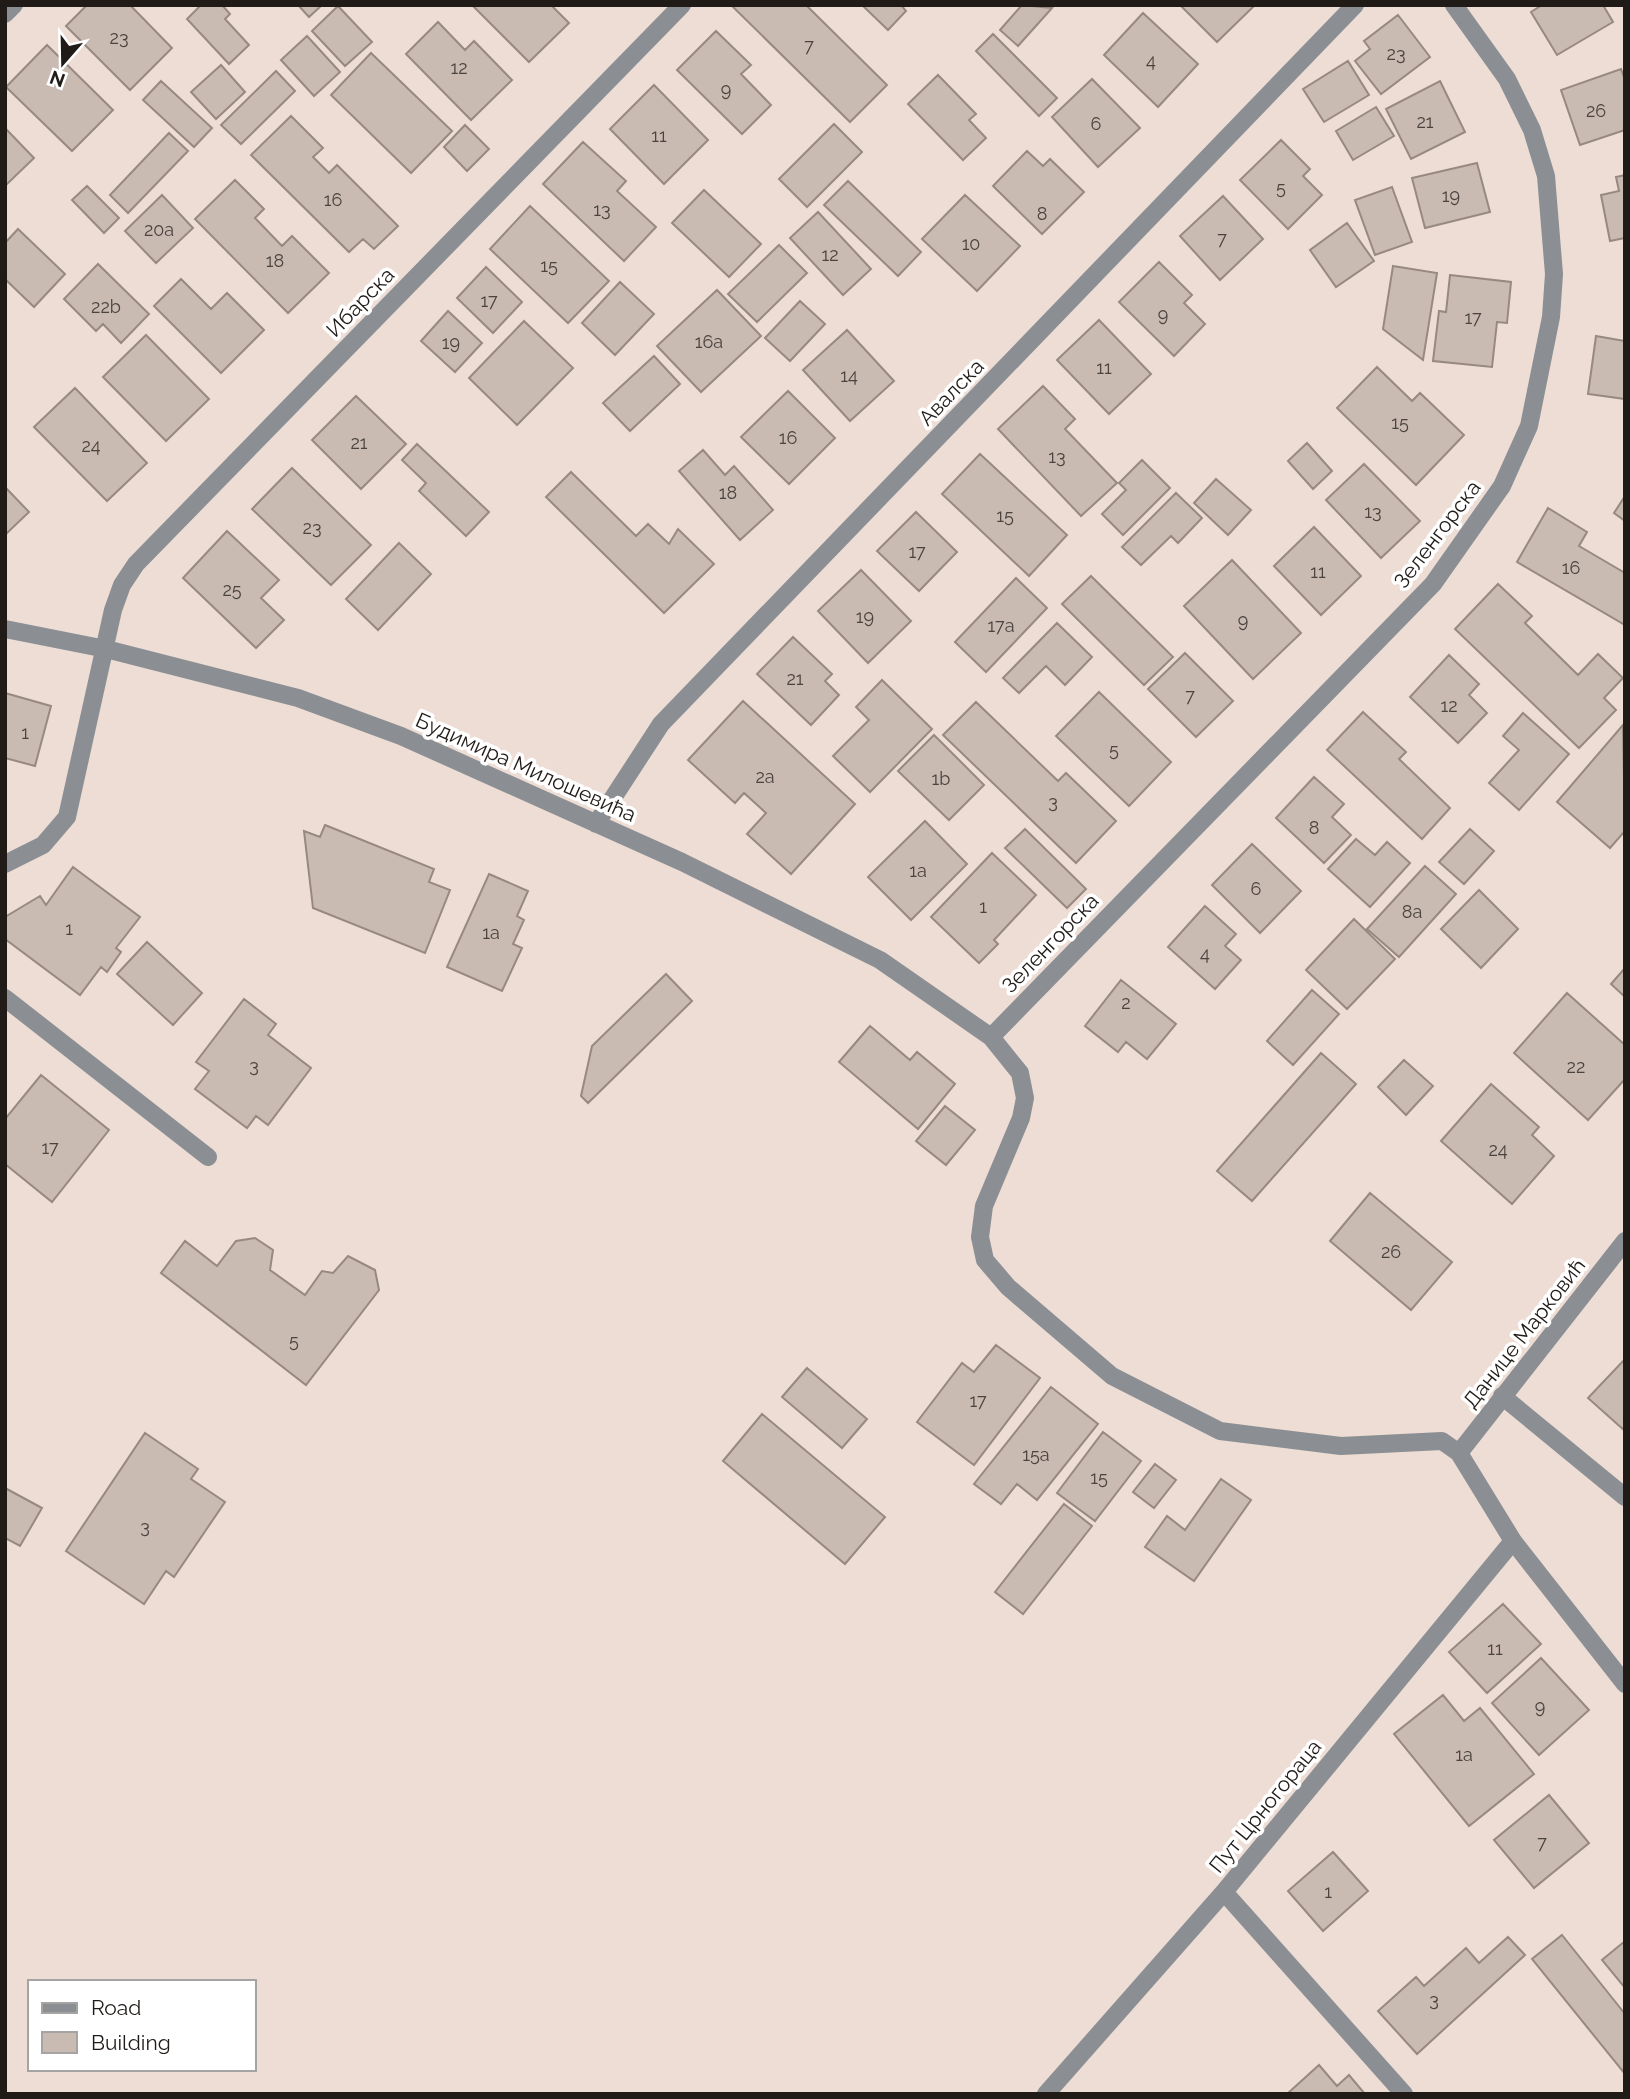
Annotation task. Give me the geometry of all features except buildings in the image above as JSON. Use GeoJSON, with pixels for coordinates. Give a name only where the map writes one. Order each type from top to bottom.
{"type":"FeatureCollection","features":[{"type":"Feature","properties":{"kind":"street"},"geometry":{"type":"LineString","coordinates":[[5,14],[14,5]]}},
{"type":"Feature","properties":{"kind":"street","name":"Ибарска"},"geometry":{"type":"LineString","coordinates":[[5,864],[43,845],[66,817],[113,610],[122,585],[136,564],[682,5]]}},
{"type":"Feature","properties":{"kind":"street","name":"Авалска"},"geometry":{"type":"LineString","coordinates":[[596,824],[661,724],[1355,5]]}},
{"type":"Feature","properties":{"kind":"street","name":"Зеленгорска"},"geometry":{"type":"LineString","coordinates":[[991,1037],[1433,584],[1502,486],[1529,426],[1551,317],[1554,274],[1546,176],[1532,130],[1507,79],[1454,5]]}},
{"type":"Feature","properties":{"kind":"street","name":"Будимира Милошевића"},"geometry":{"type":"LineString","coordinates":[[5,629],[106,649],[298,698],[401,736],[682,862],[880,960],[991,1037],[1020,1073],[1025,1098],[1021,1118],[985,1206],[980,1237],[985,1260],[1008,1287],[1112,1376],[1220,1431],[1341,1446],[1442,1441],[1459,1452]]}},
{"type":"Feature","properties":{"kind":"street"},"geometry":{"type":"LineString","coordinates":[[5,998],[208,1157]]}},
{"type":"Feature","properties":{"kind":"street","name":"Данице Марковић"},"geometry":{"type":"LineString","coordinates":[[1459,1452],[1625,1241]]}},
{"type":"Feature","properties":{"kind":"street"},"geometry":{"type":"LineString","coordinates":[[1502,1396],[1625,1497]]}},
{"type":"Feature","properties":{"kind":"street"},"geometry":{"type":"LineString","coordinates":[[1459,1452],[1513,1541],[1623,1676]]}},
{"type":"Feature","properties":{"kind":"street","name":"Пут Црногораца"},"geometry":{"type":"LineString","coordinates":[[1045,2094],[1224,1892],[1513,1541]]}},
{"type":"Feature","properties":{"kind":"street"},"geometry":{"type":"LineString","coordinates":[[1224,1892],[1404,2094]]}}]}
